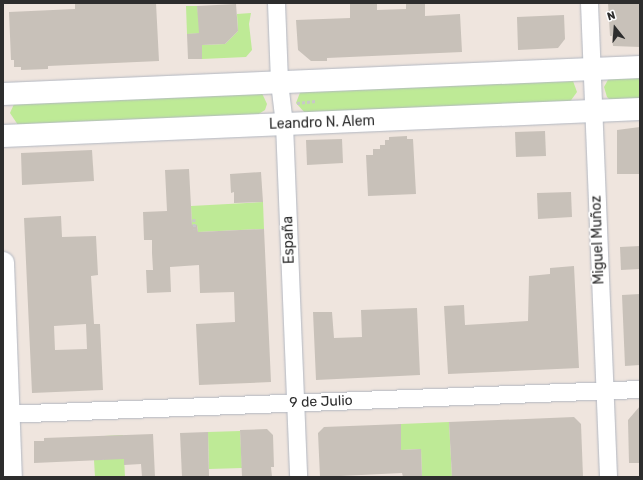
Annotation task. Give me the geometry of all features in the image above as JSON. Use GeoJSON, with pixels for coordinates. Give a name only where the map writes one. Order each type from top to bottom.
{"type":"FeatureCollection","features":[{"type":"Feature","properties":{"kind":"main road"},"geometry":{"type":"LineString","coordinates":[[3,94],[640,67]]}},
{"type":"Feature","properties":{"kind":"main road","name":"Leandro N. Alem"},"geometry":{"type":"LineString","coordinates":[[3,136],[640,109]]}},
{"type":"Feature","properties":{"kind":"main road"},"geometry":{"type":"LineString","coordinates":[[3,263],[6,414],[12,477]]}},
{"type":"Feature","properties":{"kind":"street","name":"España"},"geometry":{"type":"LineString","coordinates":[[276,3],[279,82],[284,124],[298,477]]}},
{"type":"Feature","properties":{"kind":"street","name":"Miguel Muñoz"},"geometry":{"type":"LineString","coordinates":[[589,3],[608,477]]}},
{"type":"Feature","properties":{"kind":"street","name":"9 de Julio"},"geometry":{"type":"LineString","coordinates":[[6,414],[640,389]]}},
{"type":"Feature","properties":{"kind":"path"},"geometry":{"type":"LineString","coordinates":[[194,219],[195,229]]}},
{"type":"Feature","properties":{"kind":"green space"},"geometry":{"type":"Polygon","coordinates":[[[186,6],[197,6],[198,13],[208,33],[187,34],[186,6]]]}},
{"type":"Feature","properties":{"kind":"green space"},"geometry":{"type":"Polygon","coordinates":[[[251,13],[249,24],[252,50],[246,57],[202,59],[202,45],[225,44],[238,31],[237,14],[251,13]]]}},
{"type":"Feature","properties":{"kind":"green space"},"geometry":{"type":"Polygon","coordinates":[[[640,75],[640,101],[610,100],[607,97],[604,87],[609,78],[640,75]]]}},
{"type":"Feature","properties":{"kind":"green space"},"geometry":{"type":"Polygon","coordinates":[[[573,81],[577,92],[569,103],[305,113],[296,103],[301,90],[573,81]]]}},
{"type":"Feature","properties":{"kind":"green space"},"geometry":{"type":"Polygon","coordinates":[[[261,91],[267,104],[265,110],[257,115],[18,125],[10,113],[14,104],[261,91]]]}},
{"type":"Feature","properties":{"kind":"green space"},"geometry":{"type":"Polygon","coordinates":[[[263,202],[264,229],[198,232],[197,225],[192,225],[191,206],[263,202]]]}},
{"type":"Feature","properties":{"kind":"green space"},"geometry":{"type":"Polygon","coordinates":[[[449,422],[452,477],[422,477],[421,449],[401,450],[401,424],[449,422]]]}},
{"type":"Feature","properties":{"kind":"green space"},"geometry":{"type":"Polygon","coordinates":[[[240,431],[242,468],[209,469],[208,432],[240,431]]]}},
{"type":"Feature","properties":{"kind":"green space"},"geometry":{"type":"Polygon","coordinates":[[[123,435],[125,477],[95,477],[94,460],[104,460],[104,436],[123,435]]]}},
{"type":"Feature","properties":{"kind":"building"},"geometry":{"type":"Polygon","coordinates":[[[75,3],[156,3],[159,61],[48,66],[48,69],[21,70],[21,67],[14,67],[14,60],[11,60],[9,12],[75,9],[75,3]]]}},
{"type":"Feature","properties":{"kind":"building"},"geometry":{"type":"Polygon","coordinates":[[[350,3],[377,3],[377,10],[406,9],[406,3],[425,3],[425,16],[460,14],[462,52],[327,58],[327,61],[311,61],[298,50],[296,20],[350,18],[350,3]]]}},
{"type":"Feature","properties":{"kind":"building"},"geometry":{"type":"Polygon","coordinates":[[[608,3],[640,3],[640,47],[613,46],[612,36],[610,36],[608,3]]]}},
{"type":"Feature","properties":{"kind":"building"},"geometry":{"type":"Polygon","coordinates":[[[236,4],[238,31],[225,44],[202,45],[202,59],[188,59],[187,34],[199,33],[197,6],[236,4]]]}},
{"type":"Feature","properties":{"kind":"building"},"geometry":{"type":"Polygon","coordinates":[[[564,15],[565,39],[558,48],[518,50],[517,17],[564,15]]]}},
{"type":"Feature","properties":{"kind":"building"},"geometry":{"type":"Polygon","coordinates":[[[640,127],[640,174],[617,174],[617,130],[640,127]]]}},
{"type":"Feature","properties":{"kind":"building"},"geometry":{"type":"Polygon","coordinates":[[[545,131],[546,156],[516,157],[515,132],[545,131]]]}},
{"type":"Feature","properties":{"kind":"building"},"geometry":{"type":"Polygon","coordinates":[[[407,136],[407,139],[413,139],[416,194],[368,196],[366,155],[373,155],[373,149],[380,149],[380,145],[385,145],[385,140],[389,140],[389,137],[407,136]]]}},
{"type":"Feature","properties":{"kind":"building"},"geometry":{"type":"Polygon","coordinates":[[[342,139],[343,163],[307,165],[306,140],[342,139]]]}},
{"type":"Feature","properties":{"kind":"building"},"geometry":{"type":"Polygon","coordinates":[[[92,150],[94,181],[22,185],[21,153],[92,150]]]}},
{"type":"Feature","properties":{"kind":"building"},"geometry":{"type":"Polygon","coordinates":[[[189,169],[192,225],[197,225],[198,232],[264,229],[271,382],[199,385],[196,324],[235,322],[234,292],[200,293],[199,265],[170,267],[171,292],[147,293],[146,270],[153,270],[152,240],[144,240],[143,212],[167,211],[165,170],[189,169]]]}},
{"type":"Feature","properties":{"kind":"building"},"geometry":{"type":"Polygon","coordinates":[[[261,172],[263,202],[234,203],[234,192],[231,193],[230,174],[261,172]]]}},
{"type":"Feature","properties":{"kind":"building"},"geometry":{"type":"Polygon","coordinates":[[[571,192],[572,217],[538,219],[537,193],[571,192]]]}},
{"type":"Feature","properties":{"kind":"building"},"geometry":{"type":"Polygon","coordinates":[[[61,216],[62,237],[96,236],[98,275],[91,276],[94,324],[100,324],[103,390],[32,393],[24,218],[61,216]],[[86,324],[54,326],[55,350],[87,349],[86,324]]]}},
{"type":"Feature","properties":{"kind":"building"},"geometry":{"type":"Polygon","coordinates":[[[640,246],[640,269],[621,270],[620,247],[640,246]]]}},
{"type":"Feature","properties":{"kind":"building"},"geometry":{"type":"Polygon","coordinates":[[[574,266],[579,368],[448,374],[444,306],[464,305],[465,325],[528,321],[529,276],[550,274],[550,268],[574,266]]]}},
{"type":"Feature","properties":{"kind":"building"},"geometry":{"type":"Polygon","coordinates":[[[640,294],[640,365],[625,366],[622,295],[640,294]]]}},
{"type":"Feature","properties":{"kind":"building"},"geometry":{"type":"Polygon","coordinates":[[[417,308],[420,375],[316,380],[313,312],[332,312],[334,338],[362,337],[361,310],[417,308]]]}},
{"type":"Feature","properties":{"kind":"building"},"geometry":{"type":"Polygon","coordinates":[[[640,406],[640,463],[629,463],[628,420],[640,406]]]}},
{"type":"Feature","properties":{"kind":"building"},"geometry":{"type":"Polygon","coordinates":[[[574,417],[581,424],[583,477],[452,477],[449,422],[574,417]]]}},
{"type":"Feature","properties":{"kind":"building"},"geometry":{"type":"Polygon","coordinates":[[[401,424],[401,450],[421,449],[422,477],[403,477],[402,473],[320,477],[318,433],[324,427],[401,424]]]}},
{"type":"Feature","properties":{"kind":"building"},"geometry":{"type":"Polygon","coordinates":[[[267,429],[273,435],[274,467],[271,467],[272,477],[242,477],[240,430],[267,429]]]}},
{"type":"Feature","properties":{"kind":"building"},"geometry":{"type":"Polygon","coordinates":[[[208,432],[209,477],[182,477],[180,433],[208,432]]]}},
{"type":"Feature","properties":{"kind":"building"},"geometry":{"type":"Polygon","coordinates":[[[153,434],[155,477],[142,477],[141,464],[124,465],[124,459],[34,463],[34,441],[44,441],[44,438],[153,434]]]}}]}
